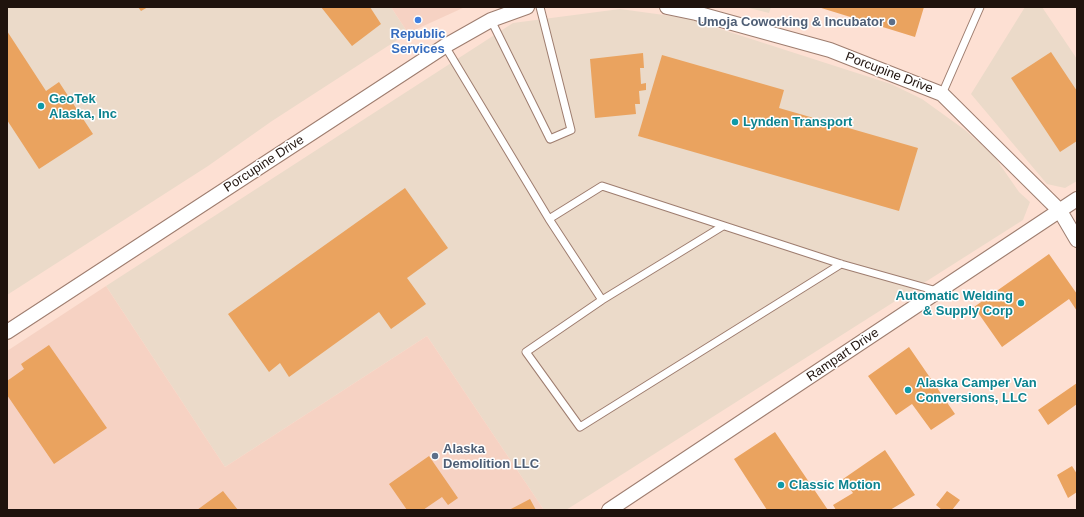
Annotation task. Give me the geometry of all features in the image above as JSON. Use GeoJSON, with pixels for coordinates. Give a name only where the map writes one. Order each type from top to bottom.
{"type":"FeatureCollection","features":[{"type":"Feature","properties":{"kind":"street","name":"Porcupine Drive"},"geometry":{"type":"LineString","coordinates":[[7,332],[445,46],[491,20],[527,7]]}},
{"type":"Feature","properties":{"kind":"street","name":"Porcupine Drive"},"geometry":{"type":"LineString","coordinates":[[667,7],[693,10],[830,50],[942,94],[1060,212],[1077,240]]}},
{"type":"Feature","properties":{"kind":"street","name":"Rampart Drive"},"geometry":{"type":"LineString","coordinates":[[609,510],[1060,212],[1077,199]]}},
{"type":"Feature","properties":{"kind":"lane"},"geometry":{"type":"LineString","coordinates":[[491,20],[550,139],[572,130],[540,7]]}},
{"type":"Feature","properties":{"kind":"lane"},"geometry":{"type":"LineString","coordinates":[[942,94],[980,7]]}},
{"type":"Feature","properties":{"kind":"lane"},"geometry":{"type":"LineString","coordinates":[[445,46],[549,219],[602,300]]}},
{"type":"Feature","properties":{"kind":"lane"},"geometry":{"type":"LineString","coordinates":[[549,219],[602,186],[841,264],[938,292]]}},
{"type":"Feature","properties":{"kind":"lane"},"geometry":{"type":"LineString","coordinates":[[724,226],[602,300],[526,352],[580,428],[841,264]]}},
{"type":"Feature","properties":{"kind":"shaded area"},"geometry":{"type":"Polygon","coordinates":[[[7,7],[391,7],[408,33],[272,121],[208,166],[7,295],[7,7]]]}},
{"type":"Feature","properties":{"kind":"shaded area","name":"Republic Services"},"geometry":{"type":"Polygon","coordinates":[[[391,7],[465,7],[408,33],[391,7]]]}},
{"type":"Feature","properties":{"kind":"shaded area"},"geometry":{"type":"Polygon","coordinates":[[[745,7],[771,7],[769,13],[745,7]]]}},
{"type":"Feature","properties":{"kind":"shaded area"},"geometry":{"type":"Polygon","coordinates":[[[1025,7],[1042,7],[1077,59],[1077,181],[1065,188],[1047,184],[971,94],[1025,7]]]}},
{"type":"Feature","properties":{"kind":"shaded area","name":"Lynden Transport"},"geometry":{"type":"Polygon","coordinates":[[[620,9],[686,18],[891,84],[922,99],[965,130],[994,156],[1019,192],[1030,202],[1023,220],[566,510],[544,510],[427,336],[225,467],[106,286],[513,23],[620,9]]]}},
{"type":"Feature","properties":{"kind":"shaded area"},"geometry":{"type":"Polygon","coordinates":[[[106,286],[225,467],[427,336],[544,510],[7,510],[7,351],[106,286]]]}},
{"type":"Feature","properties":{"kind":"building"},"geometry":{"type":"Polygon","coordinates":[[[138,7],[148,7],[141,11],[138,7]]]}},
{"type":"Feature","properties":{"kind":"building"},"geometry":{"type":"Polygon","coordinates":[[[321,7],[370,7],[381,24],[352,46],[321,7]]]}},
{"type":"Feature","properties":{"kind":"building","name":"Umoja Coworking & Incubator"},"geometry":{"type":"Polygon","coordinates":[[[818,7],[924,7],[915,37],[818,7]]]}},
{"type":"Feature","properties":{"kind":"building","name":"GeoTek Alaska, Inc"},"geometry":{"type":"Polygon","coordinates":[[[7,31],[46,91],[59,82],[93,134],[39,169],[7,120],[7,31]]]}},
{"type":"Feature","properties":{"kind":"building"},"geometry":{"type":"Polygon","coordinates":[[[1051,52],[1077,91],[1077,141],[1060,152],[1011,78],[1051,52]]]}},
{"type":"Feature","properties":{"kind":"building"},"geometry":{"type":"Polygon","coordinates":[[[643,53],[644,68],[640,68],[641,84],[646,83],[646,90],[639,91],[640,104],[635,104],[636,114],[595,118],[590,59],[643,53]]]}},
{"type":"Feature","properties":{"kind":"building","name":"Lynden Transport"},"geometry":{"type":"Polygon","coordinates":[[[662,55],[784,90],[779,108],[918,148],[899,211],[638,136],[662,55]]]}},
{"type":"Feature","properties":{"kind":"building"},"geometry":{"type":"Polygon","coordinates":[[[405,188],[448,248],[407,278],[426,304],[391,329],[379,312],[289,377],[280,363],[269,372],[228,314],[405,188]]]}},
{"type":"Feature","properties":{"kind":"building","name":"Automatic Welding & Supply Corp"},"geometry":{"type":"Polygon","coordinates":[[[1049,254],[1077,294],[1077,311],[1069,299],[1002,347],[974,307],[1049,254]]]}},
{"type":"Feature","properties":{"kind":"building"},"geometry":{"type":"Polygon","coordinates":[[[49,345],[107,428],[54,464],[7,395],[7,381],[24,369],[21,364],[49,345]]]}},
{"type":"Feature","properties":{"kind":"building","name":"Alaska Camper Van Conversions, LLC"},"geometry":{"type":"Polygon","coordinates":[[[909,347],[955,414],[931,430],[912,404],[896,415],[868,376],[909,347]]]}},
{"type":"Feature","properties":{"kind":"building"},"geometry":{"type":"Polygon","coordinates":[[[1077,383],[1077,404],[1048,425],[1038,410],[1077,383]]]}},
{"type":"Feature","properties":{"kind":"building","name":"Classic Motion"},"geometry":{"type":"Polygon","coordinates":[[[775,432],[828,510],[767,510],[734,459],[775,432]]]}},
{"type":"Feature","properties":{"kind":"building"},"geometry":{"type":"Polygon","coordinates":[[[885,450],[915,495],[890,510],[836,510],[833,505],[853,493],[843,479],[885,450]]]}},
{"type":"Feature","properties":{"kind":"building"},"geometry":{"type":"Polygon","coordinates":[[[429,456],[458,498],[448,505],[442,497],[423,510],[407,510],[389,484],[429,456]]]}},
{"type":"Feature","properties":{"kind":"building"},"geometry":{"type":"Polygon","coordinates":[[[1072,466],[1077,474],[1077,492],[1068,498],[1057,475],[1072,466]]]}},
{"type":"Feature","properties":{"kind":"building"},"geometry":{"type":"Polygon","coordinates":[[[223,491],[238,510],[197,510],[223,491]]]}},
{"type":"Feature","properties":{"kind":"building"},"geometry":{"type":"Polygon","coordinates":[[[947,491],[960,500],[952,510],[942,510],[936,505],[947,491]]]}},
{"type":"Feature","properties":{"kind":"building"},"geometry":{"type":"Polygon","coordinates":[[[530,499],[536,510],[509,510],[530,499]]]}},
{"type":"Feature","properties":{"kind":"place","name":"Republic Services"},"geometry":{"type":"Point","coordinates":[418,20]}},
{"type":"Feature","properties":{"kind":"place","name":"Umoja Coworking & Incubator"},"geometry":{"type":"Point","coordinates":[892,22]}},
{"type":"Feature","properties":{"kind":"place","name":"GeoTek Alaska, Inc"},"geometry":{"type":"Point","coordinates":[41,106]}},
{"type":"Feature","properties":{"kind":"place","name":"Lynden Transport"},"geometry":{"type":"Point","coordinates":[735,122]}},
{"type":"Feature","properties":{"kind":"place","name":"Automatic Welding & Supply Corp"},"geometry":{"type":"Point","coordinates":[1021,303]}},
{"type":"Feature","properties":{"kind":"place","name":"Alaska Camper Van Conversions, LLC"},"geometry":{"type":"Point","coordinates":[908,390]}},
{"type":"Feature","properties":{"kind":"place","name":"Alaska Demolition LLC"},"geometry":{"type":"Point","coordinates":[435,456]}},
{"type":"Feature","properties":{"kind":"place","name":"Classic Motion"},"geometry":{"type":"Point","coordinates":[781,485]}}]}
